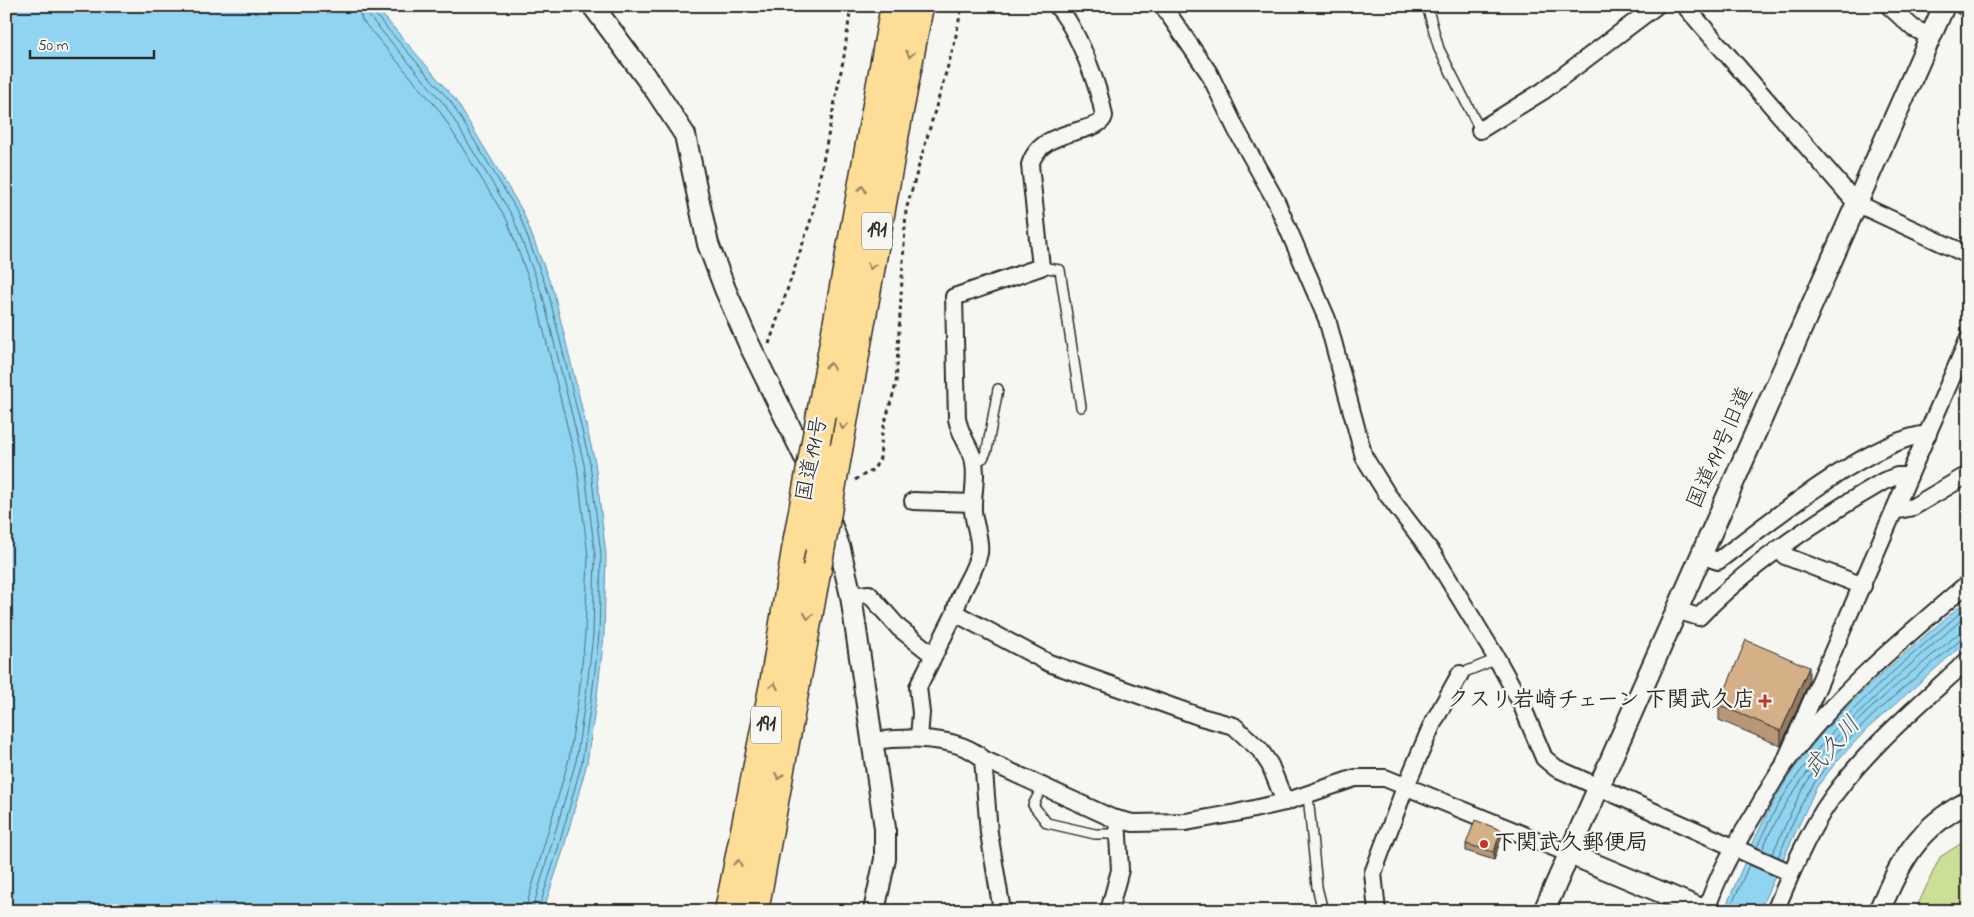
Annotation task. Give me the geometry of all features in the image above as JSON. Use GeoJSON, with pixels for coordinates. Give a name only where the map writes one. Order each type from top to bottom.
{"type":"FeatureCollection","features":[{"type":"Feature","properties":{"kind":"highway"},"geometry":{"type":"LineString","coordinates":[[867,163],[881,6]]}},
{"type":"Feature","properties":{"kind":"highway","name":"国道191号"},"geometry":{"type":"LineString","coordinates":[[729,911],[774,684],[798,538],[895,6]]}},
{"type":"Feature","properties":{"kind":"highway","name":"国道191号"},"geometry":{"type":"LineString","coordinates":[[754,911],[919,6]]}},
{"type":"Feature","properties":{"kind":"street"},"geometry":{"type":"LineString","coordinates":[[593,6],[656,91],[685,135],[708,244],[749,344],[806,456],[840,549],[851,596],[886,842],[883,879],[874,911]]}},
{"type":"Feature","properties":{"kind":"street"},"geometry":{"type":"LineString","coordinates":[[920,738],[921,713],[918,687],[955,613],[958,601],[978,556],[979,540],[973,504],[975,481],[973,463],[960,435],[957,419],[954,297],[1041,267],[1030,165],[1033,156],[1048,142],[1099,124],[1104,116],[1101,96],[1075,34],[1069,21],[1057,6]]}},
{"type":"Feature","properties":{"kind":"street"},"geometry":{"type":"LineString","coordinates":[[1163,6],[1209,73],[1280,209],[1326,319],[1364,456],[1379,483],[1433,554],[1497,659],[1520,701],[1544,758],[1556,768],[1788,872]]}},
{"type":"Feature","properties":{"kind":"street"},"geometry":{"type":"LineString","coordinates":[[1480,130],[1543,91],[1656,6]]}},
{"type":"Feature","properties":{"kind":"street"},"geometry":{"type":"LineString","coordinates":[[1685,6],[1856,203],[1968,255]]}},
{"type":"Feature","properties":{"kind":"street"},"geometry":{"type":"LineString","coordinates":[[1889,6],[1913,28],[1932,37]]}},
{"type":"Feature","properties":{"kind":"street","name":"国道191号旧道"},"geometry":{"type":"LineString","coordinates":[[1544,911],[1856,203],[1932,37],[1944,6]]}},
{"type":"Feature","properties":{"kind":"street"},"geometry":{"type":"LineString","coordinates":[[1963,6],[1968,8]]}},
{"type":"Feature","properties":{"kind":"street"},"geometry":{"type":"LineString","coordinates":[[872,741],[920,738],[955,746],[977,754],[983,760],[1043,786],[1118,827],[1134,823],[1186,822],[1285,802],[1355,778],[1385,778],[1706,911],[1735,848],[1785,762],[1863,586],[1968,340]]}},
{"type":"Feature","properties":{"kind":"street"},"geometry":{"type":"LineString","coordinates":[[1700,555],[1718,561],[1775,518],[1848,468],[1897,442],[1916,435],[1928,434]]}},
{"type":"Feature","properties":{"kind":"street"},"geometry":{"type":"LineString","coordinates":[[1676,610],[1699,617],[1779,550],[1829,514],[1884,481],[1897,476],[1909,476]]}},
{"type":"Feature","properties":{"kind":"street"},"geometry":{"type":"LineString","coordinates":[[1894,511],[1913,507],[1962,478]]}},
{"type":"Feature","properties":{"kind":"street"},"geometry":{"type":"LineString","coordinates":[[913,501],[973,504]]}},
{"type":"Feature","properties":{"kind":"street"},"geometry":{"type":"LineString","coordinates":[[1779,550],[1785,556],[1863,586]]}},
{"type":"Feature","properties":{"kind":"street"},"geometry":{"type":"LineString","coordinates":[[1785,762],[1834,704],[1912,630],[1968,583]]}},
{"type":"Feature","properties":{"kind":"street"},"geometry":{"type":"LineString","coordinates":[[851,596],[869,594],[899,628],[933,655]]}},
{"type":"Feature","properties":{"kind":"street"},"geometry":{"type":"LineString","coordinates":[[955,613],[1049,663],[1201,717],[1234,726],[1260,750],[1270,765],[1285,802]]}},
{"type":"Feature","properties":{"kind":"street"},"geometry":{"type":"LineString","coordinates":[[1775,911],[1788,872],[1804,842],[1839,788],[1861,762],[1968,660]]}},
{"type":"Feature","properties":{"kind":"street"},"geometry":{"type":"LineString","coordinates":[[1377,911],[1373,873],[1432,724],[1460,674]]}},
{"type":"Feature","properties":{"kind":"street"},"geometry":{"type":"LineString","coordinates":[[983,760],[989,833],[1002,911]]}},
{"type":"Feature","properties":{"kind":"street"},"geometry":{"type":"LineString","coordinates":[[1879,911],[1900,865],[1913,844],[1931,825],[1968,802]]}},
{"type":"Feature","properties":{"kind":"street"},"geometry":{"type":"LineString","coordinates":[[1109,911],[1120,870],[1118,827]]}},
{"type":"Feature","properties":{"kind":"lane"},"geometry":{"type":"LineString","coordinates":[[1427,6],[1439,49],[1480,130]]}},
{"type":"Feature","properties":{"kind":"lane"},"geometry":{"type":"LineString","coordinates":[[1041,267],[1060,270],[1081,407]]}},
{"type":"Feature","properties":{"kind":"lane"},"geometry":{"type":"LineString","coordinates":[[973,463],[983,458],[987,450],[998,389]]}},
{"type":"Feature","properties":{"kind":"lane"},"geometry":{"type":"LineString","coordinates":[[1460,674],[1497,659]]}},
{"type":"Feature","properties":{"kind":"lane"},"geometry":{"type":"LineString","coordinates":[[1043,786],[1033,806],[1047,823],[1095,834],[1118,827]]}},
{"type":"Feature","properties":{"kind":"lane"},"geometry":{"type":"LineString","coordinates":[[1308,795],[1317,887],[1323,911]]}},
{"type":"Feature","properties":{"kind":"path"},"geometry":{"type":"LineString","coordinates":[[768,347],[812,216],[844,56],[850,6]]}},
{"type":"Feature","properties":{"kind":"path"},"geometry":{"type":"LineString","coordinates":[[849,482],[874,470],[880,458],[882,433],[896,384],[906,210],[954,45],[962,6]]}},
{"type":"Feature","properties":{"kind":"green space"},"geometry":{"type":"Polygon","coordinates":[[[1968,839],[1968,911],[1915,911],[1940,857],[1968,839]]]}},
{"type":"Feature","properties":{"kind":"water"},"geometry":{"type":"Polygon","coordinates":[[[6,6],[375,6],[455,99],[523,212],[554,293],[595,462],[606,555],[604,636],[587,763],[562,854],[543,911],[6,911],[6,6]]]}},
{"type":"Feature","properties":{"kind":"water","name":"武久川"},"geometry":{"type":"Polygon","coordinates":[[[1968,599],[1968,640],[1867,729],[1837,761],[1816,788],[1759,911],[1724,911],[1752,844],[1768,812],[1786,781],[1805,755],[1825,730],[1871,684],[1968,599]]]}},
{"type":"Feature","properties":{"kind":"building","name":"クスリ岩崎チェーン 下関武久店"},"geometry":{"type":"Polygon","coordinates":[[[1746,640],[1809,667],[1781,731],[1719,705],[1746,640]]]}},
{"type":"Feature","properties":{"kind":"building"},"geometry":{"type":"Polygon","coordinates":[[[1475,820],[1501,830],[1494,852],[1466,844],[1475,820]]]}},
{"type":"Feature","properties":{"kind":"place","name":"クスリ岩崎チェーン 下関武久店"},"geometry":{"type":"Point","coordinates":[1765,701]}},
{"type":"Feature","properties":{"kind":"place","name":"下関武久郵便局"},"geometry":{"type":"Point","coordinates":[1484,844]}}]}
